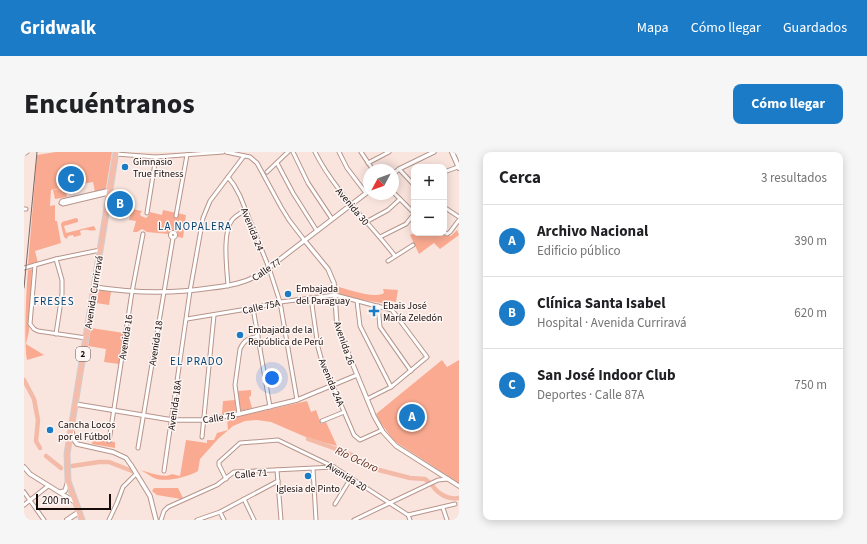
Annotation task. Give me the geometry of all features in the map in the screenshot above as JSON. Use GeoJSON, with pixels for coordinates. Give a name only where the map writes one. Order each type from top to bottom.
{"type":"FeatureCollection","features":[{"type":"Feature","properties":{"kind":"highway","name":"Avenida Curriravá"},"geometry":{"type":"LineString","coordinates":[[68,481],[67,454],[116,153]]}},
{"type":"Feature","properties":{"kind":"highway","name":"2"},"geometry":{"type":"LineString","coordinates":[[68,481],[82,520]]}},
{"type":"Feature","properties":{"kind":"main road"},"geometry":{"type":"LineString","coordinates":[[452,152],[459,168]]}},
{"type":"Feature","properties":{"kind":"main road"},"geometry":{"type":"LineString","coordinates":[[67,520],[79,512]]}},
{"type":"Feature","properties":{"kind":"street"},"geometry":{"type":"LineString","coordinates":[[116,153],[156,157],[223,152]]}},
{"type":"Feature","properties":{"kind":"street","name":"Avenida 26"},"geometry":{"type":"LineString","coordinates":[[228,152],[250,157],[258,164],[289,220],[328,269],[334,283],[337,326],[374,416],[382,430],[396,446],[459,485]]}},
{"type":"Feature","properties":{"kind":"street"},"geometry":{"type":"LineString","coordinates":[[267,172],[288,152]]}},
{"type":"Feature","properties":{"kind":"street"},"geometry":{"type":"LineString","coordinates":[[293,152],[308,183],[332,220]]}},
{"type":"Feature","properties":{"kind":"street","name":"Avenida 30"},"geometry":{"type":"LineString","coordinates":[[315,152],[329,177],[395,256]]}},
{"type":"Feature","properties":{"kind":"street"},"geometry":{"type":"LineString","coordinates":[[339,152],[347,168],[363,186]]}},
{"type":"Feature","properties":{"kind":"street"},"geometry":{"type":"LineString","coordinates":[[361,152],[368,163],[389,152]]}},
{"type":"Feature","properties":{"kind":"street"},"geometry":{"type":"LineString","coordinates":[[411,182],[400,170],[428,153],[434,152]]}},
{"type":"Feature","properties":{"kind":"street"},"geometry":{"type":"LineString","coordinates":[[176,216],[187,155]]}},
{"type":"Feature","properties":{"kind":"street","name":"Avenida 18A"},"geometry":{"type":"LineString","coordinates":[[164,471],[190,291],[203,218],[210,201],[244,156]]}},
{"type":"Feature","properties":{"kind":"street"},"geometry":{"type":"LineString","coordinates":[[147,214],[156,157]]}},
{"type":"Feature","properties":{"kind":"street"},"geometry":{"type":"LineString","coordinates":[[277,163],[293,193],[317,232]]}},
{"type":"Feature","properties":{"kind":"street"},"geometry":{"type":"LineString","coordinates":[[447,171],[459,168]]}},
{"type":"Feature","properties":{"kind":"street","name":"Avenida 24"},"geometry":{"type":"LineString","coordinates":[[228,177],[234,185],[245,210],[269,268],[280,302],[297,400]]}},
{"type":"Feature","properties":{"kind":"street"},"geometry":{"type":"LineString","coordinates":[[75,200],[110,192]]}},
{"type":"Feature","properties":{"kind":"street","name":"Calle 77"},"geometry":{"type":"LineString","coordinates":[[94,287],[132,292],[163,293],[228,286],[253,279],[363,196]]}},
{"type":"Feature","properties":{"kind":"street"},"geometry":{"type":"LineString","coordinates":[[366,222],[388,210],[400,199],[411,210]]}},
{"type":"Feature","properties":{"kind":"street"},"geometry":{"type":"LineString","coordinates":[[228,286],[226,234],[233,218],[245,210]]}},
{"type":"Feature","properties":{"kind":"street"},"geometry":{"type":"LineString","coordinates":[[447,210],[459,219],[450,232],[447,233]]}},
{"type":"Feature","properties":{"kind":"street"},"geometry":{"type":"LineString","coordinates":[[380,237],[406,224],[411,217]]}},
{"type":"Feature","properties":{"kind":"street","name":"Avenida 16"},"geometry":{"type":"LineString","coordinates":[[109,441],[132,292],[143,234]]}},
{"type":"Feature","properties":{"kind":"street","name":"Avenida 18"},"geometry":{"type":"LineString","coordinates":[[138,448],[172,238]]}},
{"type":"Feature","properties":{"kind":"street"},"geometry":{"type":"LineString","coordinates":[[388,261],[413,245]]}},
{"type":"Feature","properties":{"kind":"street"},"geometry":{"type":"LineString","coordinates":[[24,268],[56,259],[100,250]]}},
{"type":"Feature","properties":{"kind":"street"},"geometry":{"type":"LineString","coordinates":[[56,259],[62,280],[62,294],[56,334]]}},
{"type":"Feature","properties":{"kind":"street"},"geometry":{"type":"LineString","coordinates":[[34,265],[31,326],[38,332],[86,338]]}},
{"type":"Feature","properties":{"kind":"street"},"geometry":{"type":"LineString","coordinates":[[335,295],[392,310],[427,357],[391,387],[367,399]]}},
{"type":"Feature","properties":{"kind":"street","name":"Calle 75A"},"geometry":{"type":"LineString","coordinates":[[187,319],[280,302],[335,295]]}},
{"type":"Feature","properties":{"kind":"street","name":"Avenida 24A"},"geometry":{"type":"LineString","coordinates":[[311,298],[318,347],[332,386],[354,435],[358,439],[363,439],[382,430]]}},
{"type":"Feature","properties":{"kind":"street"},"geometry":{"type":"LineString","coordinates":[[357,301],[360,326],[391,387]]}},
{"type":"Feature","properties":{"kind":"street"},"geometry":{"type":"LineString","coordinates":[[378,306],[380,326],[411,371]]}},
{"type":"Feature","properties":{"kind":"street"},"geometry":{"type":"LineString","coordinates":[[253,308],[270,407]]}},
{"type":"Feature","properties":{"kind":"street"},"geometry":{"type":"LineString","coordinates":[[202,437],[214,315]]}},
{"type":"Feature","properties":{"kind":"street"},"geometry":{"type":"LineString","coordinates":[[239,414],[235,386],[240,349],[242,344],[247,339],[258,336]]}},
{"type":"Feature","properties":{"kind":"street","name":"Calle 75"},"geometry":{"type":"LineString","coordinates":[[75,404],[172,420],[203,420],[239,414],[297,400],[357,375]]}},
{"type":"Feature","properties":{"kind":"street"},"geometry":{"type":"LineString","coordinates":[[322,421],[344,412]]}},
{"type":"Feature","properties":{"kind":"street"},"geometry":{"type":"LineString","coordinates":[[71,429],[74,440],[77,444],[113,452],[126,458],[150,496],[156,520]]}},
{"type":"Feature","properties":{"kind":"street","name":"Avenida 20"},"geometry":{"type":"LineString","coordinates":[[226,479],[219,464],[221,460],[240,443],[278,440],[334,467],[408,515]]}},
{"type":"Feature","properties":{"kind":"street"},"geometry":{"type":"LineString","coordinates":[[24,467],[30,474],[75,502]]}},
{"type":"Feature","properties":{"kind":"street","name":"Calle 71"},"geometry":{"type":"LineString","coordinates":[[161,520],[164,511],[168,507],[217,485],[231,474],[237,472],[334,467]]}},
{"type":"Feature","properties":{"kind":"street"},"geometry":{"type":"LineString","coordinates":[[313,469],[316,520]]}},
{"type":"Feature","properties":{"kind":"street"},"geometry":{"type":"LineString","coordinates":[[434,469],[438,480]]}},
{"type":"Feature","properties":{"kind":"street"},"geometry":{"type":"LineString","coordinates":[[277,470],[280,520]]}},
{"type":"Feature","properties":{"kind":"street"},"geometry":{"type":"LineString","coordinates":[[109,520],[123,487],[136,474]]}},
{"type":"Feature","properties":{"kind":"street"},"geometry":{"type":"LineString","coordinates":[[336,504],[351,478]]}},
{"type":"Feature","properties":{"kind":"street"},"geometry":{"type":"LineString","coordinates":[[354,520],[391,504],[438,480],[448,479]]}},
{"type":"Feature","properties":{"kind":"street"},"geometry":{"type":"LineString","coordinates":[[59,492],[61,493],[65,491],[68,481]]}},
{"type":"Feature","properties":{"kind":"street"},"geometry":{"type":"LineString","coordinates":[[197,520],[220,512],[278,481]]}},
{"type":"Feature","properties":{"kind":"street"},"geometry":{"type":"LineString","coordinates":[[24,504],[48,486]]}},
{"type":"Feature","properties":{"kind":"street"},"geometry":{"type":"LineString","coordinates":[[24,492],[44,520]]}},
{"type":"Feature","properties":{"kind":"street"},"geometry":{"type":"LineString","coordinates":[[244,499],[254,520]]}},
{"type":"Feature","properties":{"kind":"street"},"geometry":{"type":"LineString","coordinates":[[410,520],[408,515],[455,504]]}},
{"type":"Feature","properties":{"kind":"street"},"geometry":{"type":"LineString","coordinates":[[443,508],[447,520]]}},
{"type":"Feature","properties":{"kind":"street"},"geometry":{"type":"LineString","coordinates":[[220,512],[224,520]]}},
{"type":"Feature","properties":{"kind":"shaded area"},"geometry":{"type":"Polygon","coordinates":[[[56,152],[112,152],[106,188],[95,192],[93,182],[51,190],[50,206],[55,205],[55,221],[57,221],[61,243],[35,251],[38,263],[28,265],[37,155],[56,152]]]}},
{"type":"Feature","properties":{"kind":"shaded area"},"geometry":{"type":"Polygon","coordinates":[[[65,188],[67,197],[55,199],[53,190],[65,188]]]}},
{"type":"Feature","properties":{"kind":"shaded area"},"geometry":{"type":"Polygon","coordinates":[[[132,209],[142,211],[140,214],[141,216],[146,218],[150,212],[162,215],[163,210],[186,215],[183,238],[178,237],[178,233],[174,230],[168,234],[147,232],[142,229],[137,232],[133,232],[136,221],[129,220],[132,209]]]}},
{"type":"Feature","properties":{"kind":"shaded area"},"geometry":{"type":"Polygon","coordinates":[[[76,218],[78,219],[78,222],[64,226],[66,233],[94,226],[96,230],[80,231],[81,235],[74,237],[73,235],[68,236],[67,239],[64,237],[61,225],[62,222],[76,218]]]}},
{"type":"Feature","properties":{"kind":"shaded area"},"geometry":{"type":"Polygon","coordinates":[[[457,230],[459,235],[440,249],[434,243],[419,254],[410,235],[447,236],[447,234],[451,236],[457,230]]]}},
{"type":"Feature","properties":{"kind":"shaded area"},"geometry":{"type":"Polygon","coordinates":[[[32,269],[29,331],[26,344],[44,355],[27,360],[25,330],[28,270],[32,269]]]}},
{"type":"Feature","properties":{"kind":"shaded area"},"geometry":{"type":"Polygon","coordinates":[[[339,287],[368,295],[380,295],[384,293],[383,289],[398,290],[396,302],[391,301],[388,304],[337,295],[339,287]]]}},
{"type":"Feature","properties":{"kind":"shaded area"},"geometry":{"type":"Polygon","coordinates":[[[99,290],[111,292],[109,305],[96,303],[99,290]]]}},
{"type":"Feature","properties":{"kind":"shaded area"},"geometry":{"type":"Polygon","coordinates":[[[91,328],[124,333],[119,364],[104,362],[106,349],[88,346],[91,328]]]}},
{"type":"Feature","properties":{"kind":"shaded area"},"geometry":{"type":"Polygon","coordinates":[[[442,360],[447,367],[459,360],[459,483],[394,441],[376,414],[442,360]]]}},
{"type":"Feature","properties":{"kind":"shaded area"},"geometry":{"type":"Polygon","coordinates":[[[251,390],[251,396],[249,397],[252,408],[241,411],[237,391],[251,390]]]}},
{"type":"Feature","properties":{"kind":"shaded area"},"geometry":{"type":"Polygon","coordinates":[[[235,400],[236,411],[222,414],[223,401],[235,400]]]}},
{"type":"Feature","properties":{"kind":"shaded area"},"geometry":{"type":"Polygon","coordinates":[[[307,401],[311,412],[316,410],[321,424],[326,422],[337,446],[308,438],[271,422],[257,420],[245,421],[233,426],[218,439],[200,459],[198,471],[194,473],[176,479],[164,480],[154,478],[140,470],[156,475],[165,476],[172,474],[180,476],[186,440],[207,443],[207,440],[214,440],[217,433],[228,430],[227,419],[307,401]]]}},
{"type":"Feature","properties":{"kind":"shaded area"},"geometry":{"type":"Polygon","coordinates":[[[93,439],[115,442],[115,448],[92,444],[93,439]]]}},
{"type":"Feature","properties":{"kind":"shaded area"},"geometry":{"type":"Polygon","coordinates":[[[154,488],[178,488],[183,498],[181,499],[157,495],[152,491],[154,488]]]}},
{"type":"Feature","properties":{"kind":"waterway","name":"Río Ocloro"},"geometry":{"type":"LineString","coordinates":[[24,380],[34,399],[38,420],[36,441],[40,448]]}},
{"type":"Feature","properties":{"kind":"waterway","name":"Río Ocloro"},"geometry":{"type":"LineString","coordinates":[[308,439],[352,455],[362,464],[375,469],[410,478],[425,479],[430,483]]}},
{"type":"Feature","properties":{"kind":"waterway","name":"Río Ocloro"},"geometry":{"type":"LineString","coordinates":[[46,456],[61,468]]}},
{"type":"Feature","properties":{"kind":"waterway","name":"Río Ocloro"},"geometry":{"type":"LineString","coordinates":[[72,466],[109,462],[132,471]]}},
{"type":"Feature","properties":{"kind":"waterway","name":"Río Ocloro"},"geometry":{"type":"LineString","coordinates":[[432,485],[444,496],[459,498]]}},
{"type":"Feature","properties":{"kind":"railway"},"geometry":{"type":"LineString","coordinates":[[24,288],[37,152]]}},
{"type":"Feature","properties":{"kind":"place","name":"Gimnasio True Fitness"},"geometry":{"type":"Point","coordinates":[125,167]}},
{"type":"Feature","properties":{"kind":"place","name":"San José Indoor Club"},"geometry":{"type":"Point","coordinates":[71,179]}},
{"type":"Feature","properties":{"kind":"place","name":"Clínica Santa Isabel"},"geometry":{"type":"Point","coordinates":[120,204]}},
{"type":"Feature","properties":{"kind":"place","name":"Embajada del Paraguay"},"geometry":{"type":"Point","coordinates":[288,294]}},
{"type":"Feature","properties":{"kind":"place","name":"Ebais José María Zeledón"},"geometry":{"type":"Point","coordinates":[374,311]}},
{"type":"Feature","properties":{"kind":"place","name":"Embajada de la República de Perú"},"geometry":{"type":"Point","coordinates":[240,335]}},
{"type":"Feature","properties":{"kind":"place","name":"Archivo Nacional"},"geometry":{"type":"Point","coordinates":[412,417]}},
{"type":"Feature","properties":{"kind":"place","name":"Cancha Locos por el Fútbol"},"geometry":{"type":"Point","coordinates":[50,430]}},
{"type":"Feature","properties":{"kind":"place","name":"Iglesia de Pinto"},"geometry":{"type":"Point","coordinates":[308,476]}},
{"type":"Feature","properties":{"kind":"district","name":"LA NOPALERA"},"geometry":{"type":"Point","coordinates":[195,226]}},
{"type":"Feature","properties":{"kind":"district","name":"FRESES"},"geometry":{"type":"Point","coordinates":[54,301]}},
{"type":"Feature","properties":{"kind":"district","name":"EL PRADO"},"geometry":{"type":"Point","coordinates":[197,361]}}]}
